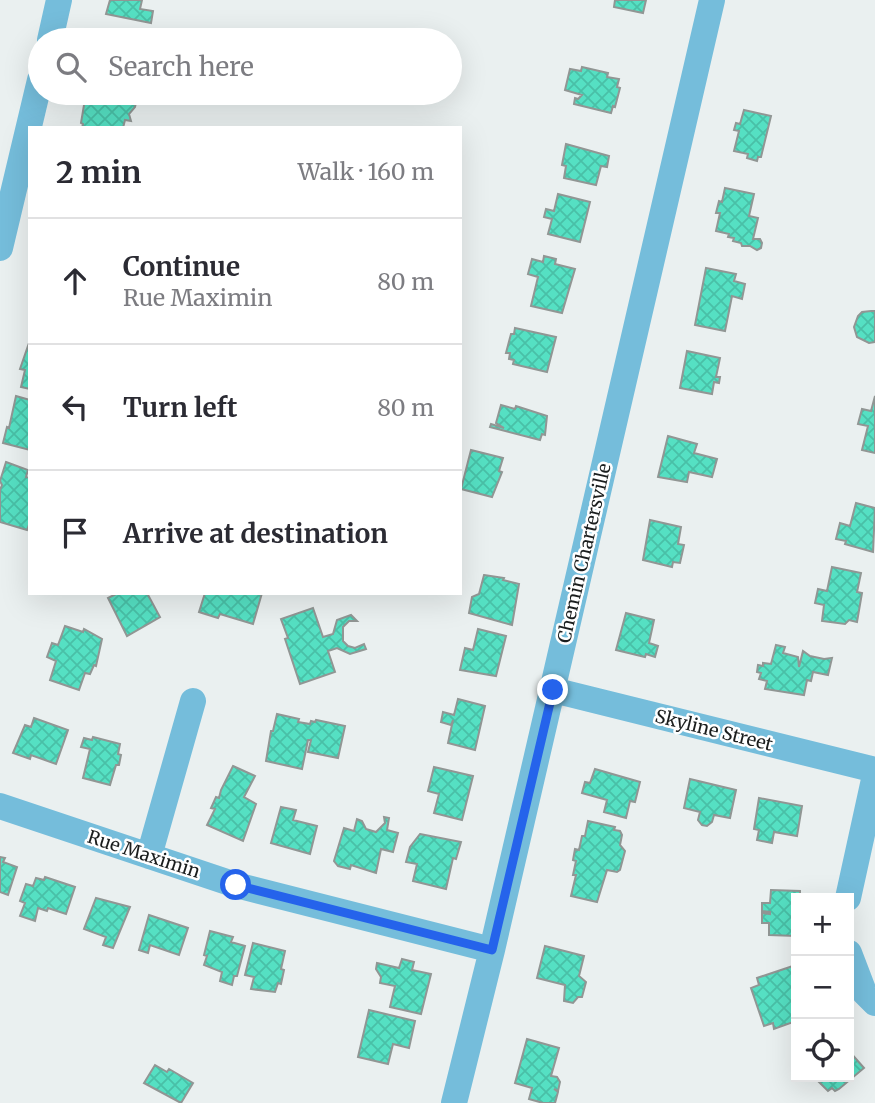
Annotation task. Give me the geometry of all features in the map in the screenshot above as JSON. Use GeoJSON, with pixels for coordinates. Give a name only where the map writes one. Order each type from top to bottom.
{"type":"FeatureCollection","features":[{"type":"Feature","properties":{"kind":"street"},"geometry":{"type":"LineString","coordinates":[[53,28],[59,0]]}},
{"type":"Feature","properties":{"kind":"street","name":"Chemin Chartersville"},"geometry":{"type":"LineString","coordinates":[[454,1103],[553,690],[712,1]]}},
{"type":"Feature","properties":{"kind":"street"},"geometry":{"type":"LineString","coordinates":[[29,126],[34,105]]}},
{"type":"Feature","properties":{"kind":"street"},"geometry":{"type":"LineString","coordinates":[[0,248],[28,130]]}},
{"type":"Feature","properties":{"kind":"street","name":"Skyline Street"},"geometry":{"type":"LineString","coordinates":[[553,690],[875,772]]}},
{"type":"Feature","properties":{"kind":"street"},"geometry":{"type":"LineString","coordinates":[[149,856],[193,701]]}},
{"type":"Feature","properties":{"kind":"street"},"geometry":{"type":"LineString","coordinates":[[850,893],[875,772]]}},
{"type":"Feature","properties":{"kind":"street","name":"Rue Maximin"},"geometry":{"type":"LineString","coordinates":[[0,806],[236,885],[492,950]]}},
{"type":"Feature","properties":{"kind":"street"},"geometry":{"type":"LineString","coordinates":[[850,956],[864,992],[875,1003]]}},
{"type":"Feature","properties":{"kind":"building"},"geometry":{"type":"Polygon","coordinates":[[[110,0],[142,0],[140,9],[153,11],[151,23],[106,14],[110,0]]]}},
{"type":"Feature","properties":{"kind":"building"},"geometry":{"type":"Polygon","coordinates":[[[615,0],[646,0],[643,13],[614,7],[615,0]]]}},
{"type":"Feature","properties":{"kind":"building"},"geometry":{"type":"Polygon","coordinates":[[[582,67],[608,73],[607,77],[619,79],[617,87],[620,88],[611,113],[574,104],[575,98],[578,99],[582,95],[565,90],[570,69],[581,71],[582,67]]]}},
{"type":"Feature","properties":{"kind":"building"},"geometry":{"type":"Polygon","coordinates":[[[84,105],[135,105],[129,114],[131,121],[125,120],[124,126],[82,126],[84,105]]]}},
{"type":"Feature","properties":{"kind":"building"},"geometry":{"type":"Polygon","coordinates":[[[744,110],[771,116],[761,157],[758,157],[757,161],[747,158],[748,154],[734,151],[739,131],[734,130],[736,123],[740,124],[744,110]]]}},
{"type":"Feature","properties":{"kind":"building"},"geometry":{"type":"Polygon","coordinates":[[[566,144],[609,156],[607,167],[601,166],[596,185],[564,178],[566,166],[562,165],[566,144]]]}},
{"type":"Feature","properties":{"kind":"building"},"geometry":{"type":"Polygon","coordinates":[[[725,188],[754,194],[749,216],[758,218],[753,239],[760,239],[761,248],[757,250],[742,246],[741,243],[733,241],[734,238],[728,237],[729,234],[716,231],[720,213],[716,213],[725,188]]]}},
{"type":"Feature","properties":{"kind":"building"},"geometry":{"type":"Polygon","coordinates":[[[558,194],[590,202],[580,242],[548,234],[552,219],[544,217],[546,209],[554,211],[558,194]]]}},
{"type":"Feature","properties":{"kind":"building"},"geometry":{"type":"Polygon","coordinates":[[[544,256],[556,259],[555,264],[575,269],[562,313],[531,306],[538,277],[528,274],[532,259],[543,262],[544,256]]]}},
{"type":"Feature","properties":{"kind":"building"},"geometry":{"type":"Polygon","coordinates":[[[706,268],[736,274],[734,281],[745,284],[742,299],[732,296],[725,331],[695,325],[706,268]]]}},
{"type":"Feature","properties":{"kind":"building"},"geometry":{"type":"Polygon","coordinates":[[[875,311],[875,342],[869,343],[857,337],[854,327],[862,312],[875,311]]]}},
{"type":"Feature","properties":{"kind":"building"},"geometry":{"type":"Polygon","coordinates":[[[515,328],[556,337],[547,372],[513,364],[514,360],[509,359],[510,353],[506,353],[515,328]]]}},
{"type":"Feature","properties":{"kind":"building"},"geometry":{"type":"Polygon","coordinates":[[[28,346],[28,389],[21,387],[25,370],[20,369],[28,346]]]}},
{"type":"Feature","properties":{"kind":"building"},"geometry":{"type":"Polygon","coordinates":[[[687,351],[720,358],[716,377],[720,377],[719,383],[714,382],[712,394],[680,388],[687,351]]]}},
{"type":"Feature","properties":{"kind":"building"},"geometry":{"type":"Polygon","coordinates":[[[16,396],[28,399],[28,449],[3,443],[7,427],[9,428],[16,396]]]}},
{"type":"Feature","properties":{"kind":"building"},"geometry":{"type":"Polygon","coordinates":[[[875,396],[875,453],[862,450],[868,426],[858,424],[862,409],[871,411],[875,396]]]}},
{"type":"Feature","properties":{"kind":"building"},"geometry":{"type":"Polygon","coordinates":[[[501,405],[515,409],[516,406],[547,416],[545,435],[542,434],[540,440],[490,427],[491,424],[504,428],[496,423],[501,405]]]}},
{"type":"Feature","properties":{"kind":"building"},"geometry":{"type":"Polygon","coordinates":[[[668,436],[697,444],[694,453],[717,459],[712,477],[689,472],[687,482],[658,477],[668,436]]]}},
{"type":"Feature","properties":{"kind":"building"},"geometry":{"type":"Polygon","coordinates":[[[471,450],[503,458],[499,471],[502,472],[492,497],[462,489],[471,450]]]}},
{"type":"Feature","properties":{"kind":"building"},"geometry":{"type":"Polygon","coordinates":[[[6,462],[28,470],[27,530],[0,522],[0,481],[6,462]]]}},
{"type":"Feature","properties":{"kind":"building"},"geometry":{"type":"Polygon","coordinates":[[[856,503],[875,508],[873,552],[836,539],[840,523],[850,526],[856,503]]]}},
{"type":"Feature","properties":{"kind":"building"},"geometry":{"type":"Polygon","coordinates":[[[650,520],[681,527],[678,544],[684,545],[680,563],[673,562],[672,567],[643,560],[650,520]]]}},
{"type":"Feature","properties":{"kind":"building"},"geometry":{"type":"Polygon","coordinates":[[[832,567],[861,573],[857,592],[862,593],[857,622],[849,620],[845,624],[822,621],[824,605],[815,603],[818,589],[827,591],[832,567]]]}},
{"type":"Feature","properties":{"kind":"building"},"geometry":{"type":"Polygon","coordinates":[[[484,575],[519,584],[512,625],[469,613],[472,597],[479,594],[484,575]]]}},
{"type":"Feature","properties":{"kind":"building"},"geometry":{"type":"Polygon","coordinates":[[[114,595],[148,595],[160,617],[127,636],[108,598],[114,595]]]}},
{"type":"Feature","properties":{"kind":"building"},"geometry":{"type":"Polygon","coordinates":[[[204,595],[261,595],[253,624],[220,614],[218,618],[199,612],[204,595]]]}},
{"type":"Feature","properties":{"kind":"building"},"geometry":{"type":"Polygon","coordinates":[[[313,608],[323,637],[333,634],[337,620],[351,615],[357,621],[349,621],[343,627],[343,641],[355,648],[364,644],[366,649],[350,654],[337,648],[328,651],[335,672],[300,684],[281,619],[313,608]]]}},
{"type":"Feature","properties":{"kind":"building"},"geometry":{"type":"Polygon","coordinates":[[[626,613],[654,620],[649,643],[658,646],[655,657],[616,650],[626,613]]]}},
{"type":"Feature","properties":{"kind":"building"},"geometry":{"type":"Polygon","coordinates":[[[65,626],[83,632],[84,629],[102,639],[96,666],[94,665],[90,674],[85,673],[79,690],[50,680],[56,661],[47,657],[52,643],[58,645],[65,626]]]}},
{"type":"Feature","properties":{"kind":"building"},"geometry":{"type":"Polygon","coordinates":[[[478,629],[506,636],[496,676],[460,670],[465,648],[473,650],[478,629]]]}},
{"type":"Feature","properties":{"kind":"building"},"geometry":{"type":"Polygon","coordinates":[[[776,645],[785,647],[783,653],[798,657],[799,667],[803,651],[810,656],[832,658],[828,675],[813,672],[811,681],[807,680],[804,695],[765,689],[767,681],[759,679],[761,673],[757,672],[758,665],[771,664],[776,645]]]}},
{"type":"Feature","properties":{"kind":"building"},"geometry":{"type":"Polygon","coordinates":[[[458,699],[485,706],[475,750],[448,743],[453,720],[451,725],[441,722],[443,712],[454,715],[458,699]]]}},
{"type":"Feature","properties":{"kind":"building"},"geometry":{"type":"Polygon","coordinates":[[[277,714],[299,719],[298,722],[310,724],[316,720],[345,726],[338,758],[308,752],[311,740],[308,740],[302,769],[266,761],[277,714]]]}},
{"type":"Feature","properties":{"kind":"building"},"geometry":{"type":"Polygon","coordinates":[[[34,718],[68,730],[56,764],[31,755],[30,759],[13,753],[25,725],[31,727],[34,718]]]}},
{"type":"Feature","properties":{"kind":"building"},"geometry":{"type":"Polygon","coordinates":[[[93,737],[120,744],[119,765],[116,765],[110,785],[83,778],[90,749],[81,747],[84,738],[92,740],[93,737]]]}},
{"type":"Feature","properties":{"kind":"building"},"geometry":{"type":"Polygon","coordinates":[[[233,766],[255,776],[244,797],[256,804],[243,841],[207,825],[215,809],[211,808],[216,797],[219,798],[233,766]]]}},
{"type":"Feature","properties":{"kind":"building"},"geometry":{"type":"Polygon","coordinates":[[[434,767],[473,776],[462,820],[434,813],[439,794],[428,791],[434,767]]]}},
{"type":"Feature","properties":{"kind":"building"},"geometry":{"type":"Polygon","coordinates":[[[595,769],[640,782],[635,802],[630,801],[626,818],[604,812],[607,800],[582,793],[585,782],[590,783],[595,769]]]}},
{"type":"Feature","properties":{"kind":"building"},"geometry":{"type":"Polygon","coordinates":[[[690,779],[736,790],[730,818],[714,815],[712,822],[707,826],[702,825],[698,820],[700,812],[684,808],[690,779]]]}},
{"type":"Feature","properties":{"kind":"building"},"geometry":{"type":"Polygon","coordinates":[[[759,798],[802,806],[797,836],[774,832],[772,843],[757,840],[759,830],[754,829],[759,798]]]}},
{"type":"Feature","properties":{"kind":"building"},"geometry":{"type":"Polygon","coordinates":[[[281,807],[296,810],[293,820],[317,826],[310,854],[271,843],[281,807]]]}},
{"type":"Feature","properties":{"kind":"building"},"geometry":{"type":"Polygon","coordinates":[[[384,817],[389,818],[387,830],[398,833],[393,852],[381,849],[376,873],[351,865],[350,869],[338,866],[334,861],[344,828],[354,831],[357,819],[362,821],[366,829],[376,832],[385,823],[384,817]]]}},
{"type":"Feature","properties":{"kind":"building"},"geometry":{"type":"Polygon","coordinates":[[[588,821],[615,827],[614,830],[620,831],[620,845],[625,851],[620,870],[607,870],[597,902],[571,896],[576,875],[573,875],[575,849],[579,850],[588,821]]]}},
{"type":"Feature","properties":{"kind":"building"},"geometry":{"type":"Polygon","coordinates":[[[420,834],[461,842],[456,859],[453,858],[446,889],[413,881],[417,864],[406,862],[410,847],[420,834]]]}},
{"type":"Feature","properties":{"kind":"building"},"geometry":{"type":"Polygon","coordinates":[[[0,857],[5,858],[3,862],[17,867],[8,895],[0,892],[0,857]]]}},
{"type":"Feature","properties":{"kind":"building"},"geometry":{"type":"Polygon","coordinates":[[[45,877],[75,887],[66,914],[38,908],[35,921],[20,916],[25,903],[20,901],[26,884],[33,886],[36,878],[44,880],[45,877]]]}},
{"type":"Feature","properties":{"kind":"building"},"geometry":{"type":"Polygon","coordinates":[[[771,890],[800,891],[791,893],[791,936],[769,935],[769,923],[762,923],[762,913],[770,912],[762,911],[762,903],[770,903],[771,890]]]}},
{"type":"Feature","properties":{"kind":"building"},"geometry":{"type":"Polygon","coordinates":[[[96,898],[130,907],[113,948],[103,945],[106,937],[84,929],[96,898]]]}},
{"type":"Feature","properties":{"kind":"building"},"geometry":{"type":"Polygon","coordinates":[[[149,915],[188,928],[179,955],[150,945],[148,953],[139,950],[149,915]]]}},
{"type":"Feature","properties":{"kind":"building"},"geometry":{"type":"Polygon","coordinates":[[[210,931],[233,937],[231,942],[245,946],[232,985],[220,981],[222,972],[204,965],[210,931]]]}},
{"type":"Feature","properties":{"kind":"building"},"geometry":{"type":"Polygon","coordinates":[[[253,943],[285,951],[281,984],[278,983],[275,992],[251,989],[254,977],[245,975],[253,943]]]}},
{"type":"Feature","properties":{"kind":"building"},"geometry":{"type":"Polygon","coordinates":[[[545,946],[584,956],[579,976],[586,982],[582,997],[578,997],[573,1003],[564,1001],[565,985],[537,978],[545,946]]]}},
{"type":"Feature","properties":{"kind":"building"},"geometry":{"type":"Polygon","coordinates":[[[402,959],[414,962],[412,970],[431,974],[421,1014],[390,1007],[395,986],[380,983],[377,963],[399,968],[402,959]]]}},
{"type":"Feature","properties":{"kind":"building"},"geometry":{"type":"Polygon","coordinates":[[[791,967],[791,1023],[774,1029],[773,1023],[764,1026],[751,988],[759,985],[757,978],[791,967]]]}},
{"type":"Feature","properties":{"kind":"building"},"geometry":{"type":"Polygon","coordinates":[[[369,1010],[415,1021],[409,1048],[393,1044],[388,1064],[358,1057],[369,1010]]]}},
{"type":"Feature","properties":{"kind":"building"},"geometry":{"type":"Polygon","coordinates":[[[527,1039],[559,1048],[551,1076],[557,1077],[560,1082],[558,1091],[554,1089],[558,1092],[555,1103],[529,1099],[532,1088],[515,1083],[527,1039]]]}},
{"type":"Feature","properties":{"kind":"building"},"geometry":{"type":"Polygon","coordinates":[[[854,1057],[864,1068],[854,1076],[854,1057]]]}},
{"type":"Feature","properties":{"kind":"building"},"geometry":{"type":"Polygon","coordinates":[[[155,1065],[167,1072],[169,1069],[193,1083],[181,1103],[144,1083],[155,1065]]]}},
{"type":"Feature","properties":{"kind":"building"},"geometry":{"type":"Polygon","coordinates":[[[819,1082],[847,1082],[835,1091],[832,1088],[828,1091],[819,1082]]]}},
{"type":"Feature","properties":{"kind":"route"},"geometry":{"type":"LineString","coordinates":[[236,885],[492,950],[553,690]]}}]}
